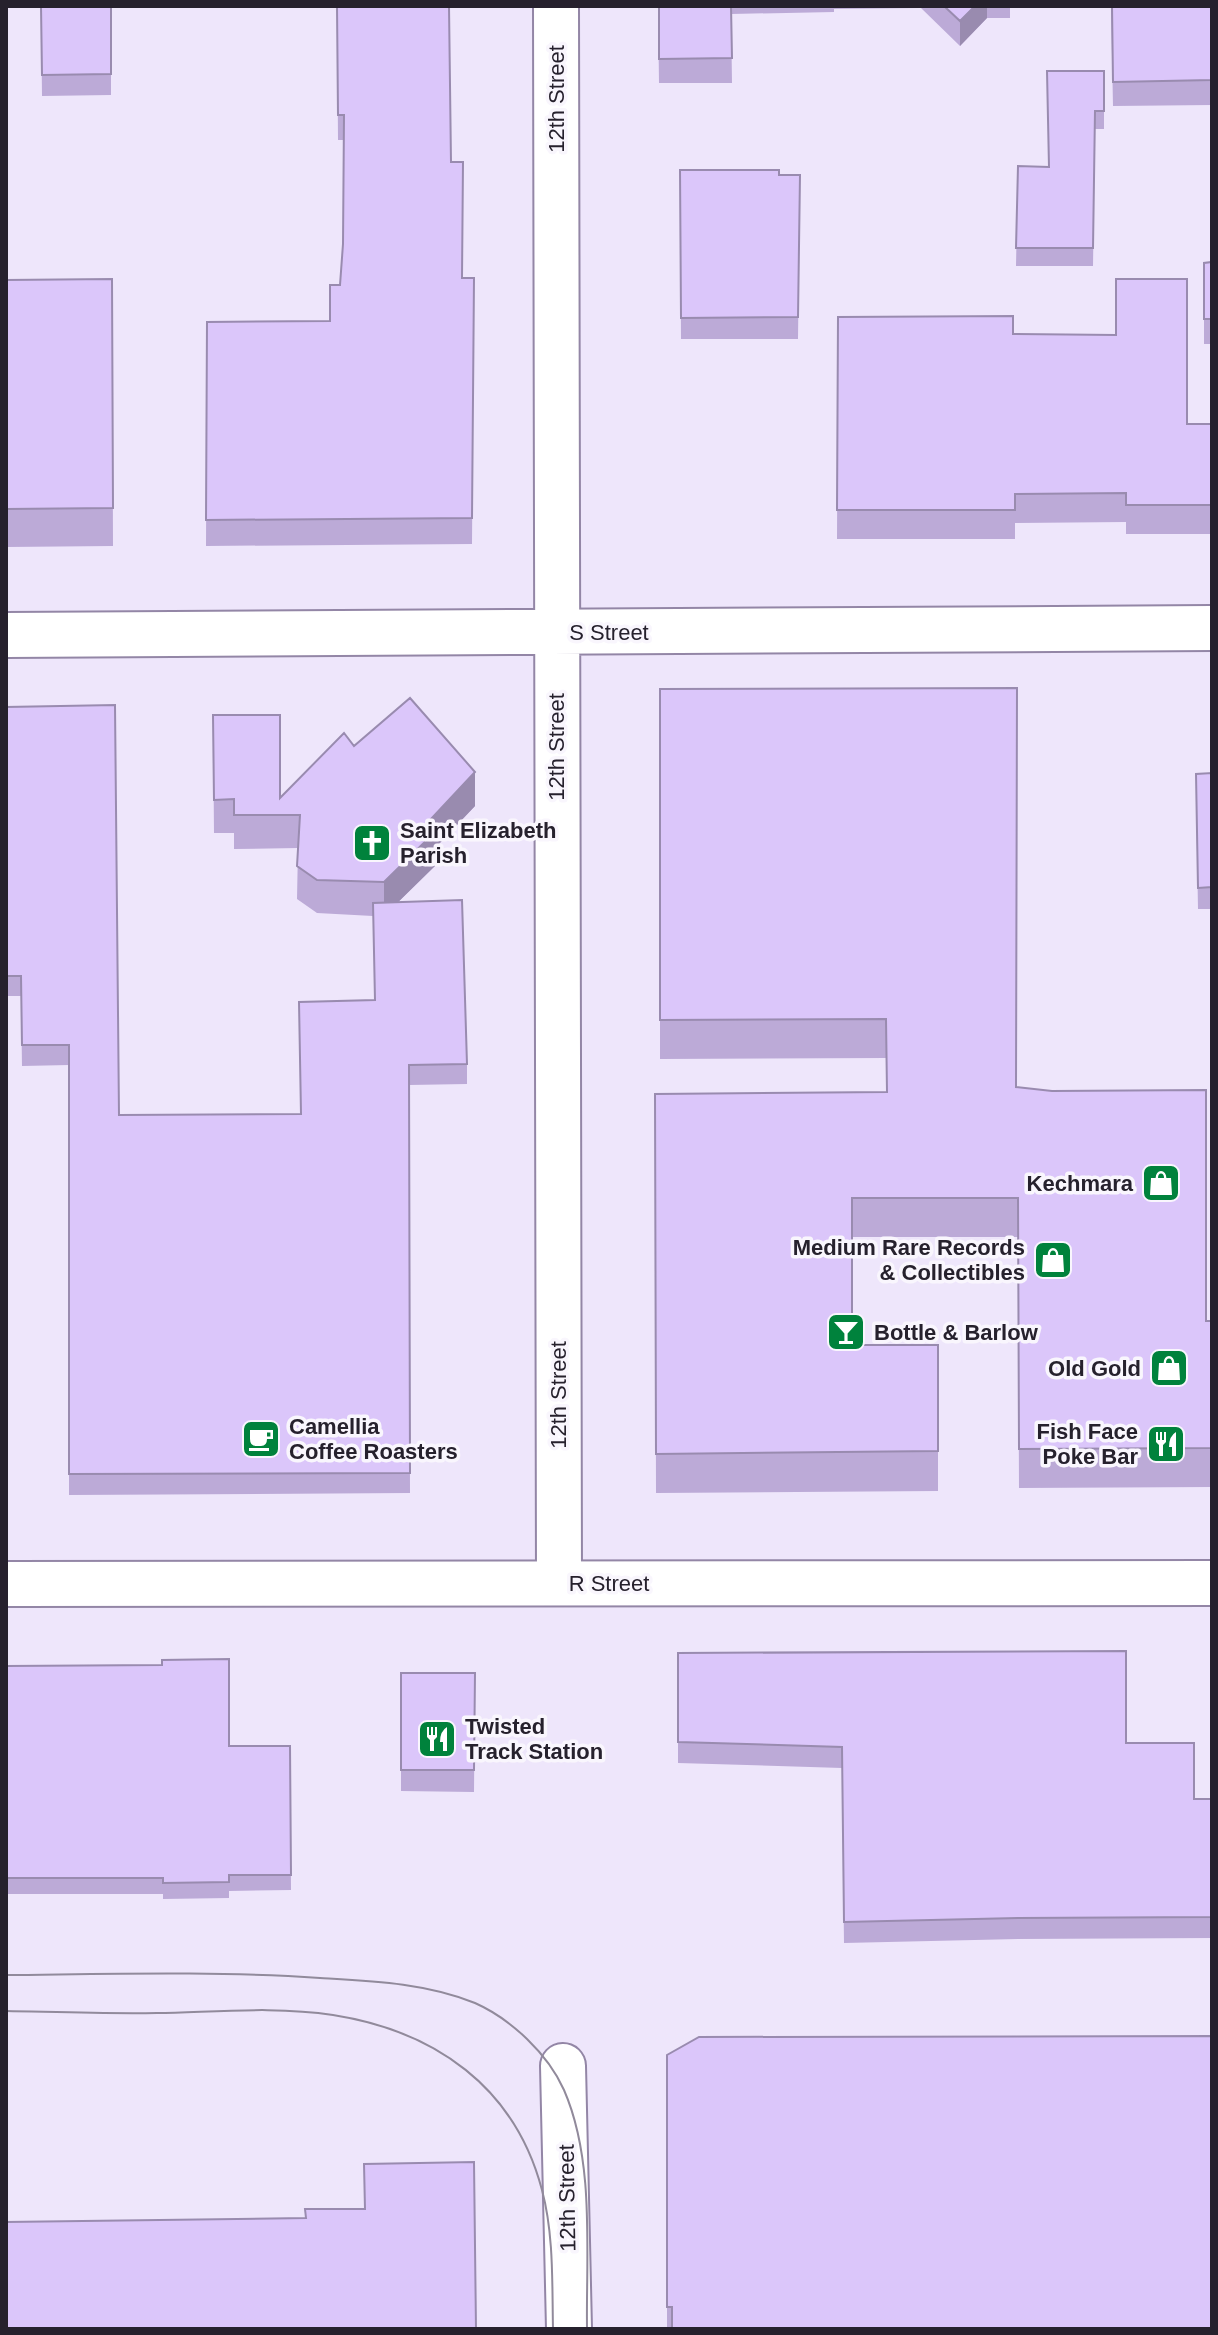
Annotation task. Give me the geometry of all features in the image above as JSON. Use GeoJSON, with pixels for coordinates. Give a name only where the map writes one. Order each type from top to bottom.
{"type":"FeatureCollection","features":[{"type":"Feature","properties":{"kind":"street","name":"12th Street"},"geometry":{"type":"LineString","coordinates":[[556,6],[559,1583]]}},
{"type":"Feature","properties":{"kind":"street","name":"S Street"},"geometry":{"type":"LineString","coordinates":[[6,635],[1212,628]]}},
{"type":"Feature","properties":{"kind":"street","name":"R Street"},"geometry":{"type":"LineString","coordinates":[[6,1584],[1212,1583]]}},
{"type":"Feature","properties":{"kind":"street","name":"12th Street"},"geometry":{"type":"LineString","coordinates":[[563,2066],[569,2329]]}},
{"type":"Feature","properties":{"kind":"building"},"geometry":{"type":"Polygon","coordinates":[[[41,6],[111,6],[111,74],[42,75],[41,6]]]}},
{"type":"Feature","properties":{"kind":"building"},"geometry":{"type":"Polygon","coordinates":[[[337,6],[449,6],[451,162],[463,162],[462,278],[474,278],[472,518],[206,520],[207,322],[330,321],[330,285],[340,285],[344,115],[338,115],[337,6]]]}},
{"type":"Feature","properties":{"kind":"building"},"geometry":{"type":"Polygon","coordinates":[[[659,6],[731,6],[732,58],[659,59],[659,6]]]}},
{"type":"Feature","properties":{"kind":"building"},"geometry":{"type":"Polygon","coordinates":[[[944,6],[975,6],[960,21],[944,6]]]}},
{"type":"Feature","properties":{"kind":"building"},"geometry":{"type":"Polygon","coordinates":[[[1112,6],[1212,6],[1212,80],[1113,82],[1112,6]]]}},
{"type":"Feature","properties":{"kind":"building"},"geometry":{"type":"Polygon","coordinates":[[[1047,71],[1104,71],[1104,111],[1095,111],[1093,248],[1016,248],[1018,166],[1049,167],[1047,71]]]}},
{"type":"Feature","properties":{"kind":"building"},"geometry":{"type":"Polygon","coordinates":[[[680,170],[779,170],[779,175],[800,175],[798,317],[681,318],[680,170]]]}},
{"type":"Feature","properties":{"kind":"building"},"geometry":{"type":"Polygon","coordinates":[[[1212,262],[1212,319],[1204,319],[1204,263],[1212,262]]]}},
{"type":"Feature","properties":{"kind":"building"},"geometry":{"type":"Polygon","coordinates":[[[112,279],[113,508],[6,509],[6,280],[112,279]]]}},
{"type":"Feature","properties":{"kind":"building"},"geometry":{"type":"Polygon","coordinates":[[[1116,279],[1187,279],[1187,424],[1212,424],[1212,505],[1126,505],[1126,493],[1015,494],[1015,510],[837,510],[838,317],[1013,316],[1013,334],[1116,335],[1116,279]]]}},
{"type":"Feature","properties":{"kind":"building"},"geometry":{"type":"Polygon","coordinates":[[[1017,688],[1016,1087],[1052,1091],[1206,1090],[1206,1321],[1212,1321],[1212,1448],[1019,1449],[1018,1198],[852,1198],[852,1345],[938,1345],[938,1451],[656,1454],[655,1094],[887,1092],[886,1019],[660,1020],[660,689],[1017,688]]]}},
{"type":"Feature","properties":{"kind":"building"},"geometry":{"type":"Polygon","coordinates":[[[410,698],[475,772],[430,820],[438,829],[384,882],[317,880],[297,866],[300,815],[234,815],[234,799],[214,800],[213,715],[280,715],[280,798],[344,733],[354,746],[410,698]]]}},
{"type":"Feature","properties":{"kind":"building"},"geometry":{"type":"Polygon","coordinates":[[[115,705],[119,1115],[301,1114],[299,1002],[375,1000],[373,903],[462,900],[467,1064],[409,1065],[410,1473],[69,1474],[69,1045],[22,1045],[21,976],[6,976],[6,707],[115,705]]]}},
{"type":"Feature","properties":{"kind":"building"},"geometry":{"type":"Polygon","coordinates":[[[1212,773],[1212,887],[1198,888],[1196,774],[1212,773]]]}},
{"type":"Feature","properties":{"kind":"building"},"geometry":{"type":"Polygon","coordinates":[[[1126,1651],[1126,1743],[1194,1743],[1194,1799],[1212,1799],[1212,1917],[844,1922],[842,1747],[678,1742],[678,1653],[1126,1651]]]}},
{"type":"Feature","properties":{"kind":"building"},"geometry":{"type":"Polygon","coordinates":[[[229,1659],[229,1746],[290,1746],[291,1875],[229,1875],[229,1882],[163,1883],[163,1878],[6,1878],[6,1666],[162,1665],[162,1660],[229,1659]]]}},
{"type":"Feature","properties":{"kind":"building"},"geometry":{"type":"Polygon","coordinates":[[[401,1673],[475,1673],[474,1770],[401,1770],[401,1673]]]}},
{"type":"Feature","properties":{"kind":"building"},"geometry":{"type":"Polygon","coordinates":[[[1212,2036],[1212,2329],[672,2329],[672,2307],[667,2307],[667,2055],[699,2037],[1212,2036]]]}},
{"type":"Feature","properties":{"kind":"building"},"geometry":{"type":"Polygon","coordinates":[[[474,2162],[476,2329],[6,2329],[6,2222],[306,2218],[305,2209],[365,2209],[364,2164],[474,2162]]]}},
{"type":"Feature","properties":{"kind":"tram line"},"geometry":{"type":"LineString","coordinates":[[6,1975],[203,1974],[359,1980],[437,1991],[489,2010],[515,2028],[548,2063],[564,2090],[574,2118],[581,2147],[587,2208],[587,2329]]}},
{"type":"Feature","properties":{"kind":"tram line"},"geometry":{"type":"LineString","coordinates":[[6,2011],[311,2012],[370,2023],[437,2050],[466,2070],[491,2094],[512,2121],[529,2154],[542,2190],[549,2224],[553,2329]]}},
{"type":"Feature","properties":{"kind":"place","name":"Saint Elizabeth Parish"},"geometry":{"type":"Point","coordinates":[372,843]}},
{"type":"Feature","properties":{"kind":"place","name":"Kechmara"},"geometry":{"type":"Point","coordinates":[1161,1183]}},
{"type":"Feature","properties":{"kind":"place","name":"Medium Rare Records & Collectibles"},"geometry":{"type":"Point","coordinates":[1053,1260]}},
{"type":"Feature","properties":{"kind":"place","name":"Bottle & Barlow"},"geometry":{"type":"Point","coordinates":[846,1332]}},
{"type":"Feature","properties":{"kind":"place","name":"Old Gold"},"geometry":{"type":"Point","coordinates":[1169,1368]}},
{"type":"Feature","properties":{"kind":"place","name":"Camellia Coffee Roasters"},"geometry":{"type":"Point","coordinates":[261,1439]}},
{"type":"Feature","properties":{"kind":"place","name":"Fish Face Poke Bar"},"geometry":{"type":"Point","coordinates":[1166,1444]}},
{"type":"Feature","properties":{"kind":"place","name":"Twisted Track Station"},"geometry":{"type":"Point","coordinates":[437,1739]}}]}
